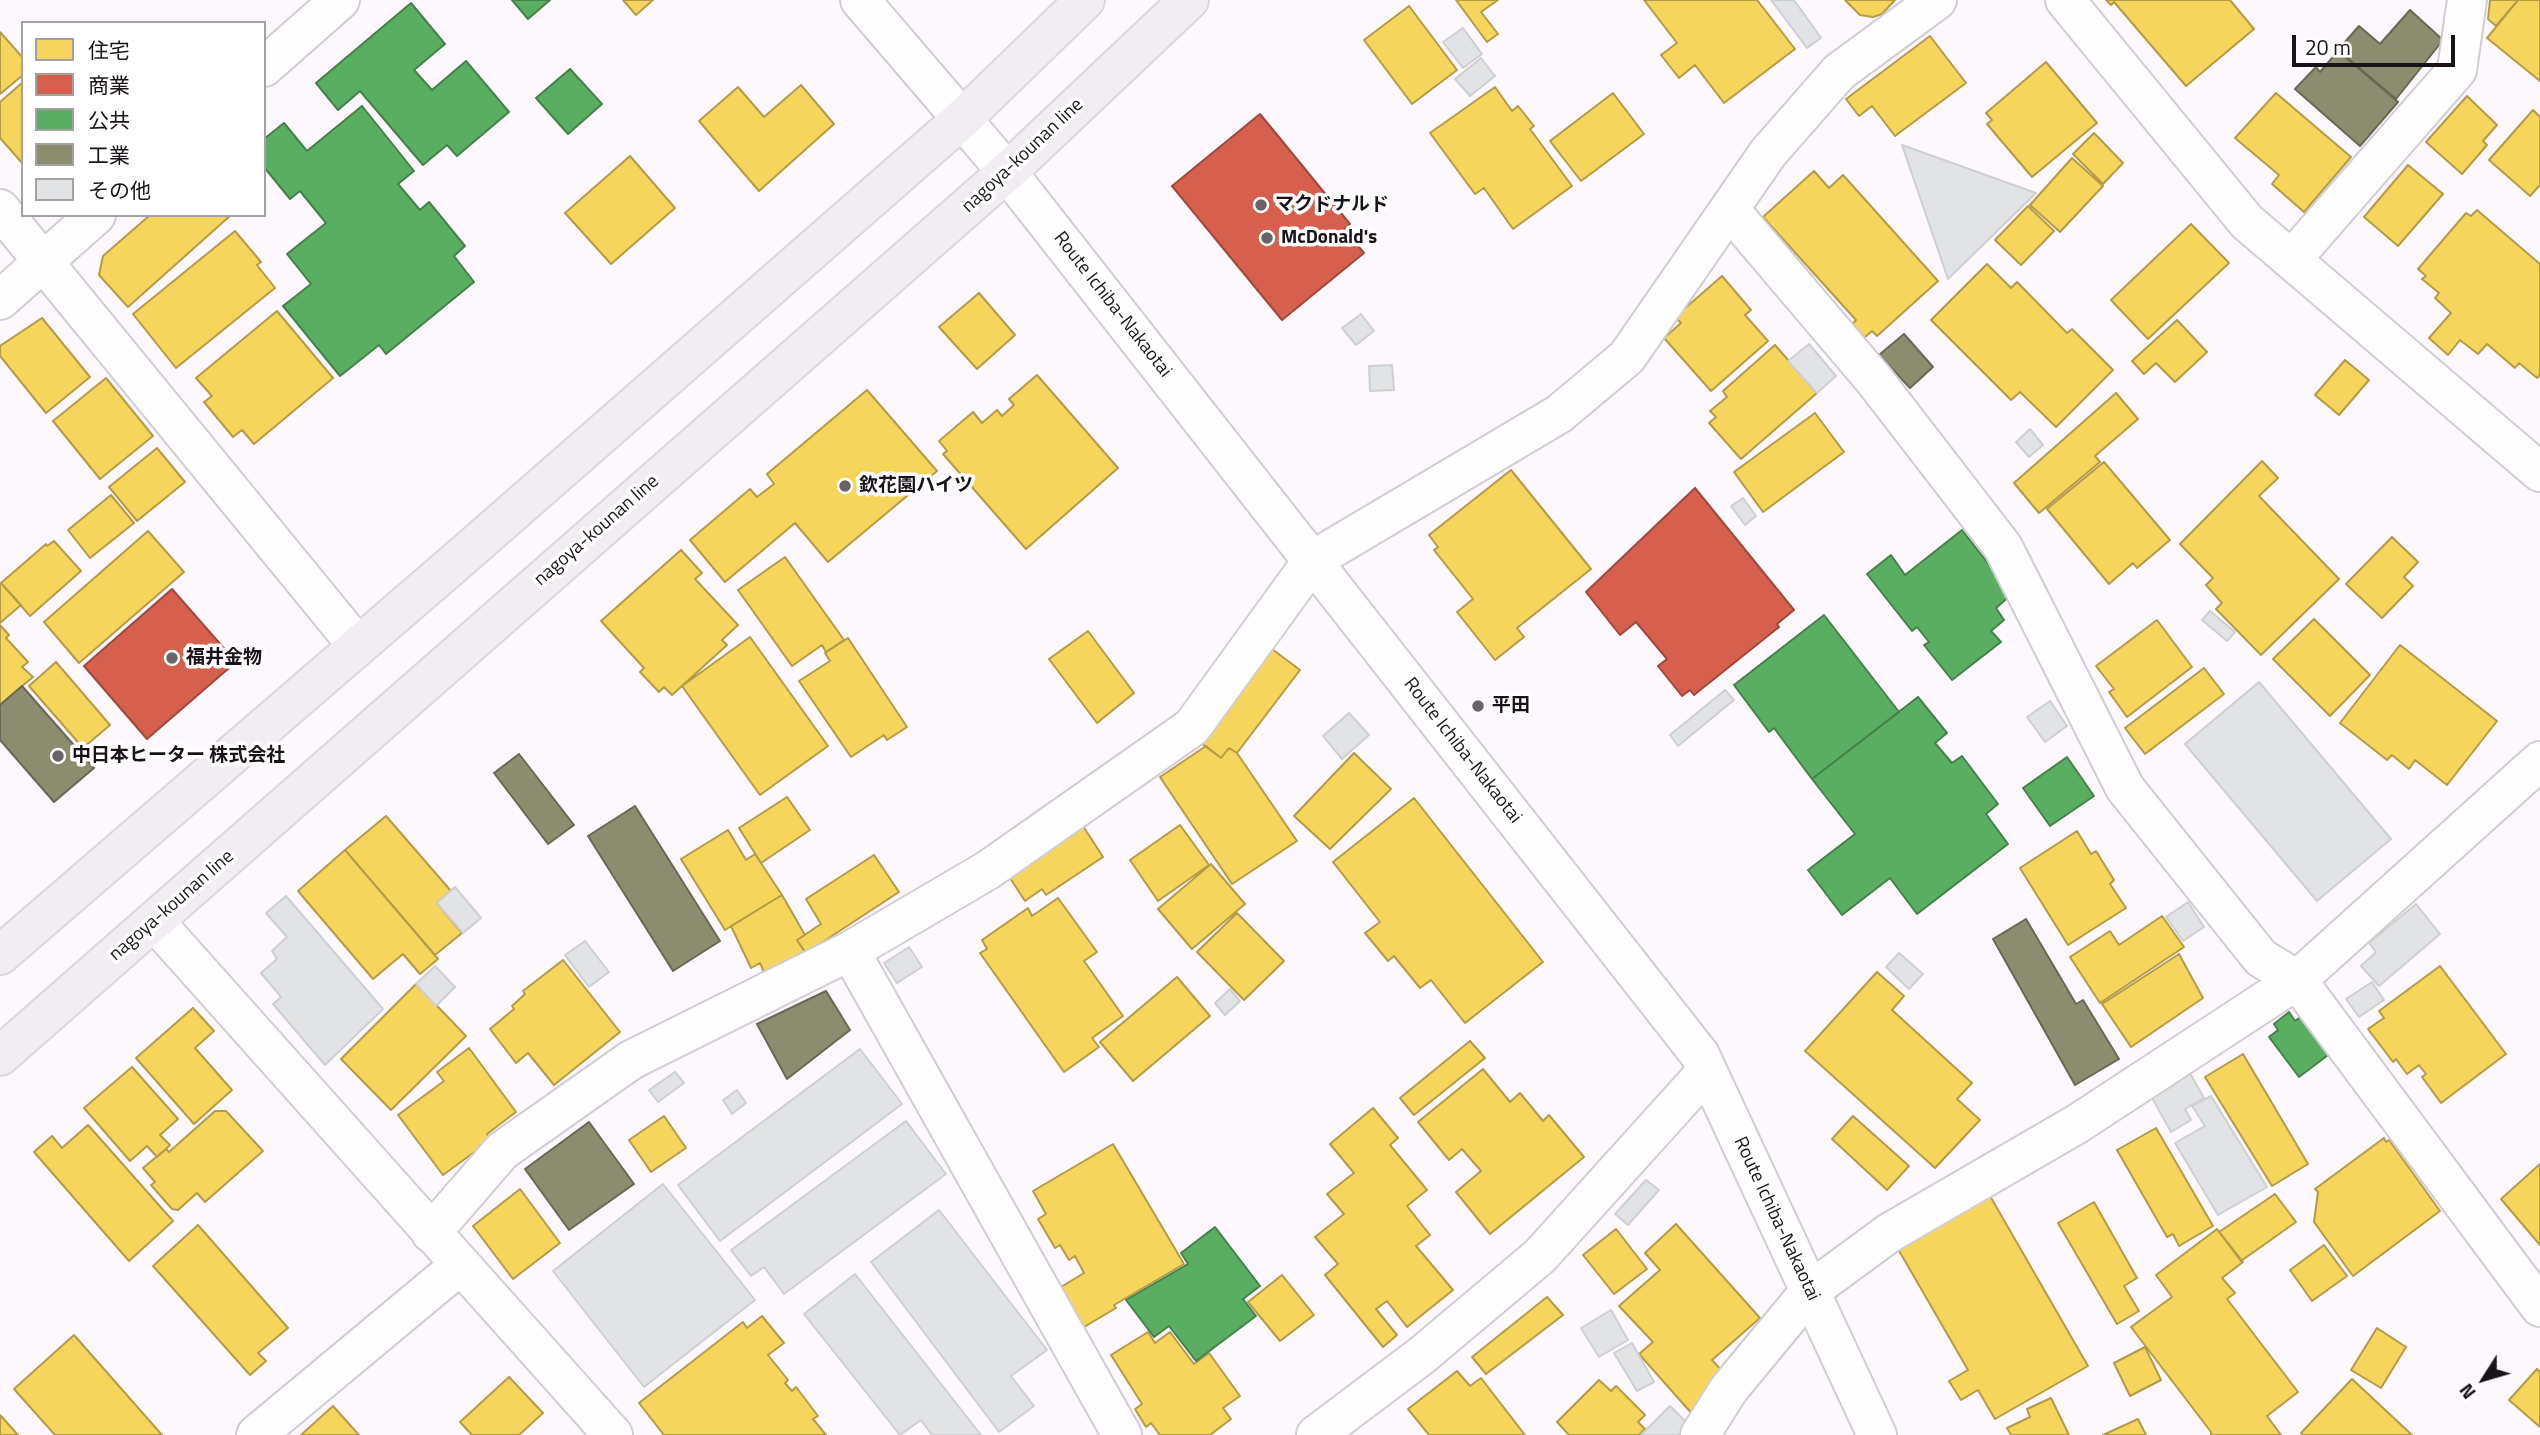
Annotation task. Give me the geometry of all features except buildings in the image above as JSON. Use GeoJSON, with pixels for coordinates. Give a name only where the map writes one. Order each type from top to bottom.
{"type":"FeatureCollection","features":[{"type":"Feature","properties":{"kind":"main road"},"geometry":{"type":"LineString","coordinates":[[0,956],[962,119],[1085,0]]}},
{"type":"Feature","properties":{"kind":"main road","name":"nagoya-kounan line"},"geometry":{"type":"LineString","coordinates":[[0,1056],[1007,172],[1189,0]]}},
{"type":"Feature","properties":{"kind":"street"},"geometry":{"type":"LineString","coordinates":[[266,65],[340,0]]}},
{"type":"Feature","properties":{"kind":"street","name":"Route Ichiba-Nakaotai"},"geometry":{"type":"LineString","coordinates":[[860,0],[1007,172],[1700,1055],[1877,1435]]}},
{"type":"Feature","properties":{"kind":"street"},"geometry":{"type":"LineString","coordinates":[[431,1233],[502,1150],[631,1060],[850,951],[988,870],[1192,727],[1313,560],[1559,414],[1627,357],[1768,153],[1839,72],[1937,0]]}},
{"type":"Feature","properties":{"kind":"street"},"geometry":{"type":"LineString","coordinates":[[2065,0],[2247,222],[2540,472]]}},
{"type":"Feature","properties":{"kind":"street"},"geometry":{"type":"LineString","coordinates":[[2292,259],[2457,70],[2467,0]]}},
{"type":"Feature","properties":{"kind":"street"},"geometry":{"type":"LineString","coordinates":[[0,209],[357,645]]}},
{"type":"Feature","properties":{"kind":"street"},"geometry":{"type":"LineString","coordinates":[[1730,210],[1875,381],[2003,547],[2125,788],[2261,958],[2297,980],[2540,1307]]}},
{"type":"Feature","properties":{"kind":"street"},"geometry":{"type":"LineString","coordinates":[[0,300],[94,217]]}},
{"type":"Feature","properties":{"kind":"street"},"geometry":{"type":"LineString","coordinates":[[1700,1435],[1729,1390],[1810,1291],[1889,1233],[2077,1124],[2297,980],[2540,761]]}},
{"type":"Feature","properties":{"kind":"street"},"geometry":{"type":"LineString","coordinates":[[155,922],[459,1266],[613,1435]]}},
{"type":"Feature","properties":{"kind":"street"},"geometry":{"type":"LineString","coordinates":[[850,951],[1122,1435]]}},
{"type":"Feature","properties":{"kind":"street"},"geometry":{"type":"LineString","coordinates":[[1316,1435],[1421,1356],[1540,1256],[1707,1071]]}},
{"type":"Feature","properties":{"kind":"street"},"geometry":{"type":"LineString","coordinates":[[256,1435],[459,1266]]}},
{"type":"Feature","properties":{"kind":"place","name":"マクドナルド"},"geometry":{"type":"Point","coordinates":[1261,205]}},
{"type":"Feature","properties":{"kind":"place","name":"McDonald's"},"geometry":{"type":"Point","coordinates":[1267,238]}},
{"type":"Feature","properties":{"kind":"place","name":"欽花園ハイツ"},"geometry":{"type":"Point","coordinates":[845,486]}},
{"type":"Feature","properties":{"kind":"place","name":"福井金物"},"geometry":{"type":"Point","coordinates":[172,658]}},
{"type":"Feature","properties":{"kind":"place","name":"平田"},"geometry":{"type":"Point","coordinates":[1478,706]}},
{"type":"Feature","properties":{"kind":"place","name":"中日本ヒーター 株式会社"},"geometry":{"type":"Point","coordinates":[58,756]}}]}
